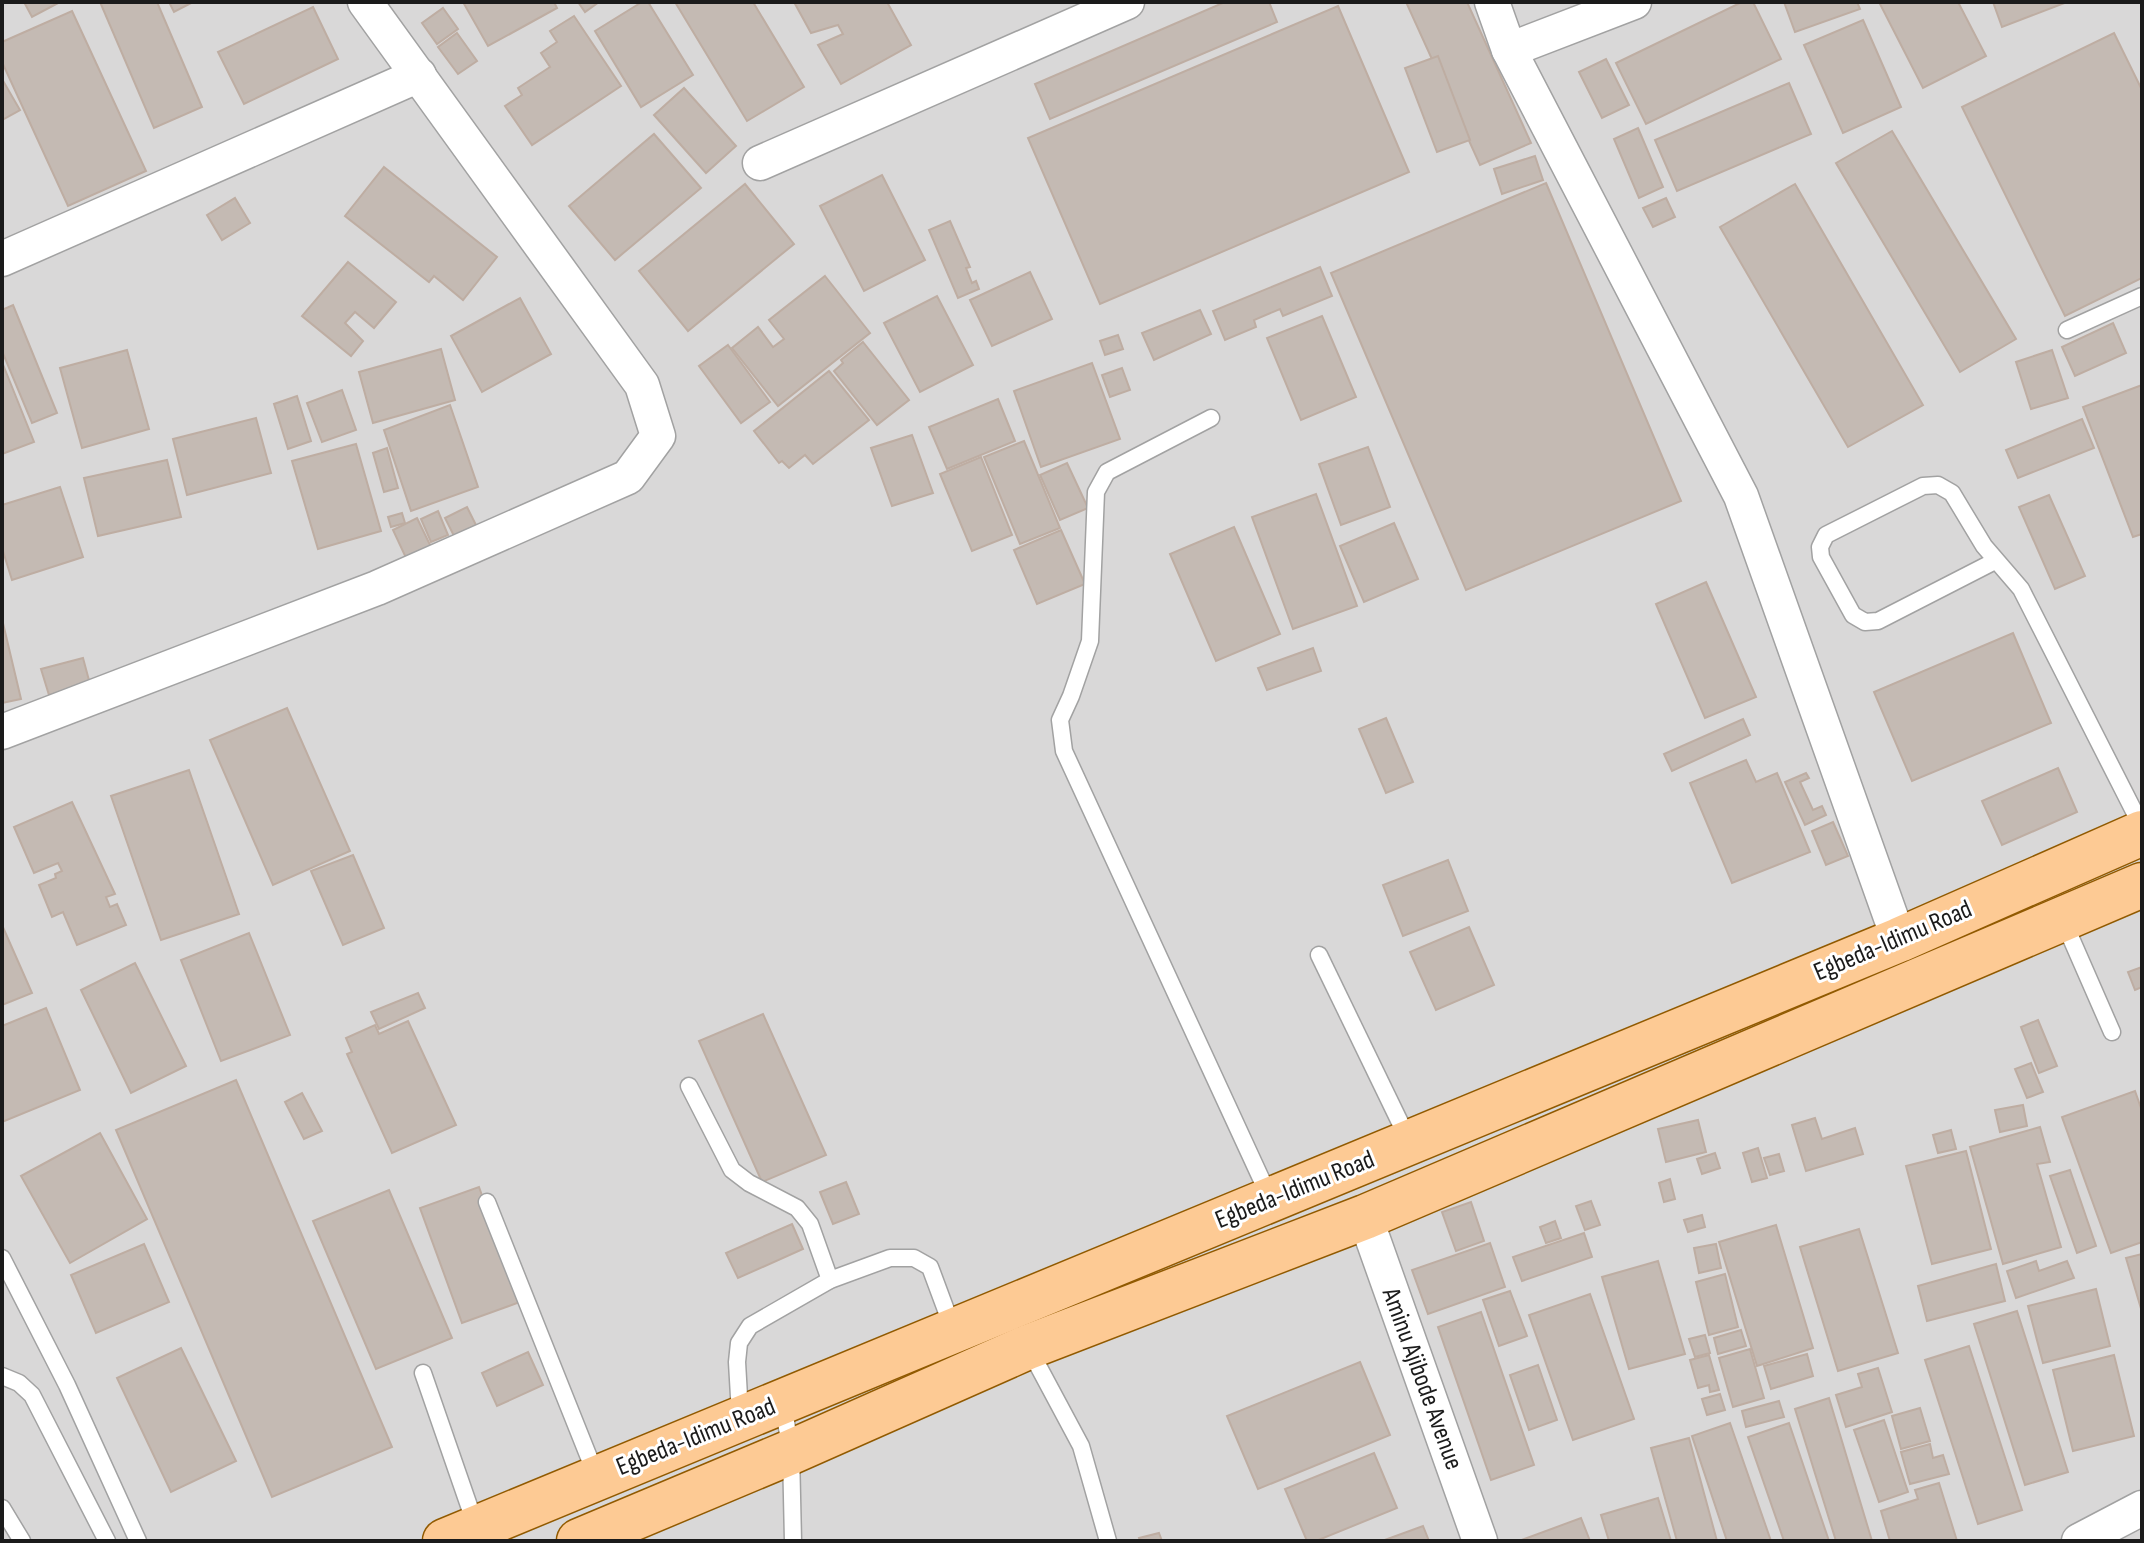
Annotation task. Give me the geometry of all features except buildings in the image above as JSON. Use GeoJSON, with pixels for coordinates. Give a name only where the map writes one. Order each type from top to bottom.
{"type":"FeatureCollection","features":[{"type":"Feature","properties":{"kind":"main road","name":"Egbeda-Idimu Road"},"geometry":{"type":"LineString","coordinates":[[460,1534],[1899,940],[2142,830]]}},
{"type":"Feature","properties":{"kind":"main road","name":"Egbeda-Idimu Road"},"geometry":{"type":"LineString","coordinates":[[579,1541],[649,1519],[1028,1347],[1365,1217],[2142,885]]}},
{"type":"Feature","properties":{"kind":"street"},"geometry":{"type":"LineString","coordinates":[[2,732],[377,588],[628,477],[658,436],[642,385],[365,2]]}},
{"type":"Feature","properties":{"kind":"street"},"geometry":{"type":"LineString","coordinates":[[760,163],[1127,2]]}},
{"type":"Feature","properties":{"kind":"street"},"geometry":{"type":"LineString","coordinates":[[1492,2],[1509,50],[1741,496],[1899,940]]}},
{"type":"Feature","properties":{"kind":"street"},"geometry":{"type":"LineString","coordinates":[[1509,50],[1634,2]]}},
{"type":"Feature","properties":{"kind":"street"},"geometry":{"type":"LineString","coordinates":[[2,259],[419,75]]}},
{"type":"Feature","properties":{"kind":"street","name":"Aminu Ajibode Avenue"},"geometry":{"type":"LineString","coordinates":[[1365,1217],[1480,1541]]}},
{"type":"Feature","properties":{"kind":"street"},"geometry":{"type":"LineString","coordinates":[[2079,1541],[2142,1508]]}},
{"type":"Feature","properties":{"kind":"lane"},"geometry":{"type":"LineString","coordinates":[[2067,330],[2142,296]]}},
{"type":"Feature","properties":{"kind":"lane"},"geometry":{"type":"LineString","coordinates":[[1211,418],[1107,472],[1096,492],[1090,641],[1060,720],[1064,751],[1271,1200]]}},
{"type":"Feature","properties":{"kind":"lane"},"geometry":{"type":"LineString","coordinates":[[1995,561],[1878,621],[1865,622],[1853,615],[1821,557],[1820,547],[1826,535],[1923,486],[1938,485],[1952,493],[1995,561],[2021,589],[2142,830]]}},
{"type":"Feature","properties":{"kind":"lane"},"geometry":{"type":"LineString","coordinates":[[2062,919],[2112,1032]]}},
{"type":"Feature","properties":{"kind":"lane"},"geometry":{"type":"LineString","coordinates":[[1319,955],[1410,1142]]}},
{"type":"Feature","properties":{"kind":"lane"},"geometry":{"type":"LineString","coordinates":[[689,1086],[732,1170],[749,1183],[797,1208],[810,1224],[830,1280]]}},
{"type":"Feature","properties":{"kind":"lane"},"geometry":{"type":"LineString","coordinates":[[487,1202],[597,1476]]}},
{"type":"Feature","properties":{"kind":"lane"},"geometry":{"type":"LineString","coordinates":[[2,1258],[67,1385],[138,1541]]}},
{"type":"Feature","properties":{"kind":"lane"},"geometry":{"type":"LineString","coordinates":[[740,1420],[739,1343],[750,1326],[830,1280],[890,1258],[914,1258],[930,1267],[954,1330]]}},
{"type":"Feature","properties":{"kind":"lane"},"geometry":{"type":"LineString","coordinates":[[1028,1347],[1081,1446],[1108,1541]]}},
{"type":"Feature","properties":{"kind":"lane"},"geometry":{"type":"LineString","coordinates":[[423,1373],[460,1534]]}},
{"type":"Feature","properties":{"kind":"lane"},"geometry":{"type":"LineString","coordinates":[[2,1376],[19,1383],[32,1395],[107,1541]]}},
{"type":"Feature","properties":{"kind":"lane"},"geometry":{"type":"LineString","coordinates":[[783,1402],[791,1452],[793,1541]]}},
{"type":"Feature","properties":{"kind":"lane"},"geometry":{"type":"LineString","coordinates":[[2,1508],[22,1541]]}},
{"type":"Feature","properties":{"kind":"shaded area"},"geometry":{"type":"Polygon","coordinates":[[[2,2],[2142,2],[2142,1541],[2,1541],[2,2]]]}}]}
